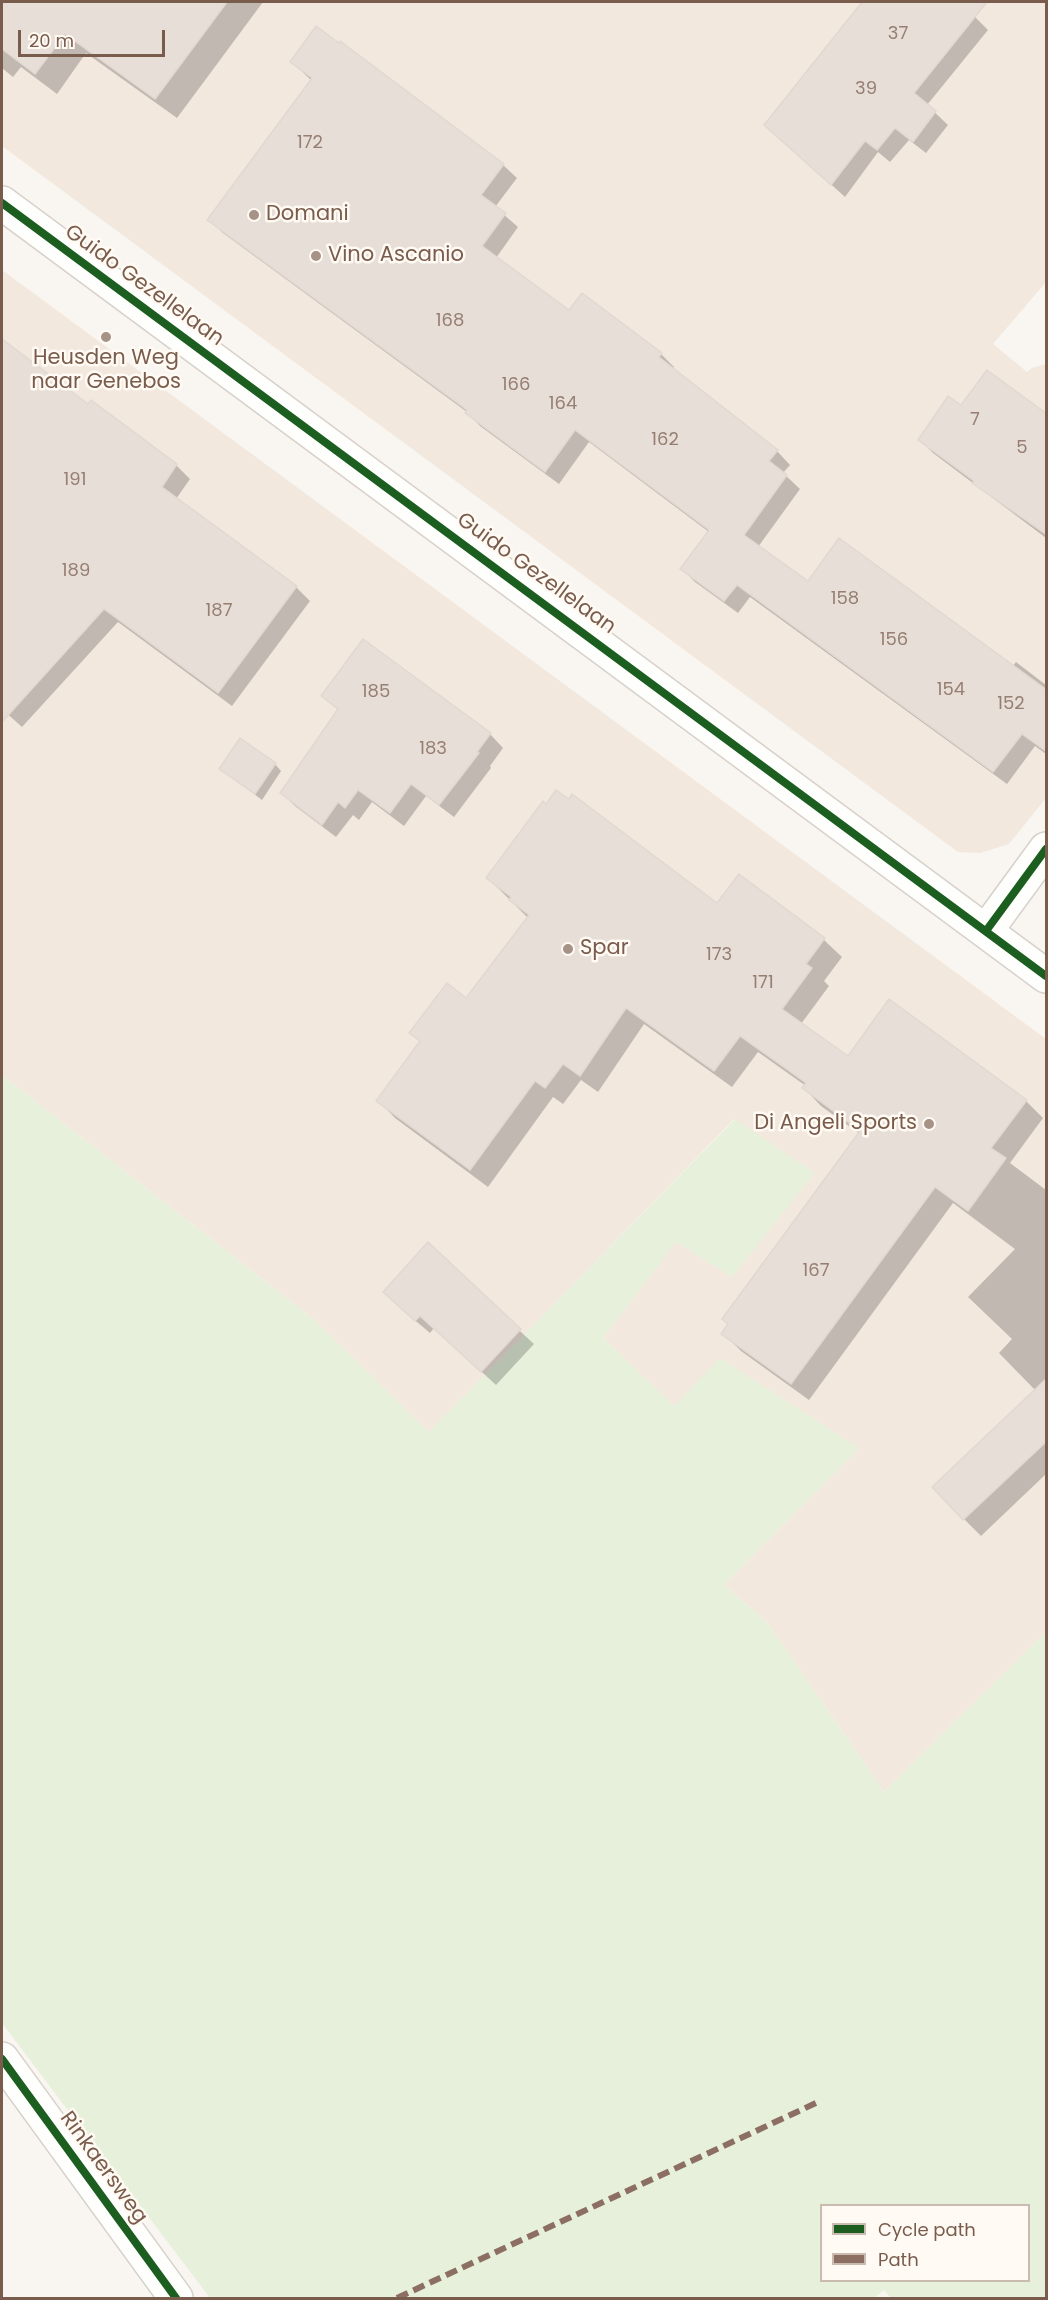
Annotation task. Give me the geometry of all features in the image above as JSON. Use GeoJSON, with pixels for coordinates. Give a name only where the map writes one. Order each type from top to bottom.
{"type":"FeatureCollection","features":[{"type":"Feature","properties":{"kind":"main road","name":"Guido Gezellelaan"},"geometry":{"type":"LineString","coordinates":[[2,204],[1047,976]]}},
{"type":"Feature","properties":{"kind":"main road"},"geometry":{"type":"LineString","coordinates":[[986,931],[1047,849]]}},
{"type":"Feature","properties":{"kind":"main road","name":"Rinkaersweg"},"geometry":{"type":"LineString","coordinates":[[2,2059],[176,2298]]}},
{"type":"Feature","properties":{"kind":"shaded area"},"geometry":{"type":"Polygon","coordinates":[[[2,2],[1046,2],[1046,282],[993,344],[1027,372],[1046,364],[1046,798],[1009,844],[980,853],[958,852],[2,146],[2,2]]]}},
{"type":"Feature","properties":{"kind":"shaded area"},"geometry":{"type":"Polygon","coordinates":[[[2,270],[1046,1039],[1046,1632],[884,1792],[767,1622],[724,1585],[858,1449],[674,1407],[603,1338],[676,1241],[732,1277],[734,1119],[429,1433],[312,1318],[2,1075],[2,270]]]}},
{"type":"Feature","properties":{"kind":"green space"},"geometry":{"type":"Polygon","coordinates":[[[2,1075],[312,1318],[429,1432],[735,1119],[815,1173],[732,1277],[676,1242],[603,1338],[674,1406],[720,1358],[859,1448],[724,1585],[767,1622],[884,1792],[1046,1632],[1046,2298],[891,2298],[884,2290],[874,2298],[210,2298],[2,2023],[2,1075]]]}},
{"type":"Feature","properties":{"kind":"building"},"geometry":{"type":"Polygon","coordinates":[[[2,2],[227,2],[155,99],[65,34],[35,74],[2,49],[2,2]]]}},
{"type":"Feature","properties":{"kind":"building"},"geometry":{"type":"Polygon","coordinates":[[[862,2],[987,2],[914,93],[936,111],[913,142],[895,128],[877,150],[865,141],[831,185],[764,125],[862,2]]]}},
{"type":"Feature","properties":{"kind":"building"},"geometry":{"type":"Polygon","coordinates":[[[316,26],[339,43],[340,41],[504,164],[481,195],[506,213],[482,246],[569,310],[582,293],[662,353],[659,357],[778,450],[769,461],[787,475],[744,535],[808,581],[839,538],[1047,690],[1047,752],[1022,734],[993,772],[737,585],[724,601],[680,569],[709,530],[575,430],[545,472],[465,413],[467,410],[207,220],[312,78],[290,62],[316,26]]]}},
{"type":"Feature","properties":{"kind":"building"},"geometry":{"type":"Polygon","coordinates":[[[2,339],[88,404],[91,400],[177,464],[162,487],[297,586],[218,693],[104,609],[2,722],[2,339]]]}},
{"type":"Feature","properties":{"kind":"building"},"geometry":{"type":"Polygon","coordinates":[[[987,370],[1047,414],[1047,535],[972,483],[974,481],[918,440],[948,396],[961,405],[987,370]]]}},
{"type":"Feature","properties":{"kind":"building"},"geometry":{"type":"Polygon","coordinates":[[[363,639],[491,733],[477,752],[479,753],[439,805],[411,784],[390,813],[358,790],[345,808],[338,802],[322,825],[280,793],[338,709],[321,696],[363,639]]]}},
{"type":"Feature","properties":{"kind":"building"},"geometry":{"type":"Polygon","coordinates":[[[240,738],[276,763],[255,794],[219,769],[240,738]]]}},
{"type":"Feature","properties":{"kind":"building"},"geometry":{"type":"Polygon","coordinates":[[[556,790],[569,799],[572,794],[717,903],[739,874],[825,938],[806,964],[812,968],[782,1009],[848,1056],[889,999],[1027,1100],[991,1148],[1006,1158],[968,1211],[935,1187],[791,1384],[721,1334],[728,1324],[722,1319],[860,1131],[802,1088],[806,1083],[740,1036],[714,1071],[626,1008],[580,1076],[563,1064],[545,1088],[535,1081],[470,1170],[376,1101],[420,1041],[409,1033],[447,983],[466,998],[529,915],[509,900],[511,897],[486,878],[543,801],[546,804],[556,790]]]}},
{"type":"Feature","properties":{"kind":"building"},"geometry":{"type":"Polygon","coordinates":[[[428,1242],[521,1329],[481,1372],[420,1316],[415,1321],[383,1292],[428,1242]]]}},
{"type":"Feature","properties":{"kind":"building"},"geometry":{"type":"Polygon","coordinates":[[[1047,1378],[1047,1441],[963,1520],[932,1487],[1047,1378]]]}},
{"type":"Feature","properties":{"kind":"marked path"},"geometry":{"type":"LineString","coordinates":[[397,2298],[816,2103]]}},
{"type":"Feature","properties":{"kind":"cycle path"},"geometry":{"type":"LineString","coordinates":[[2,203],[1046,976]]}},
{"type":"Feature","properties":{"kind":"cycle path"},"geometry":{"type":"LineString","coordinates":[[986,931],[1046,849]]}},
{"type":"Feature","properties":{"kind":"cycle path"},"geometry":{"type":"LineString","coordinates":[[2,2059],[176,2298]]}},
{"type":"Feature","properties":{"kind":"place","name":"Domani"},"geometry":{"type":"Point","coordinates":[254,215]}},
{"type":"Feature","properties":{"kind":"place","name":"Vino Ascanio"},"geometry":{"type":"Point","coordinates":[316,256]}},
{"type":"Feature","properties":{"kind":"place","name":"Heusden Weg naar Genebos"},"geometry":{"type":"Point","coordinates":[106,337]}},
{"type":"Feature","properties":{"kind":"place","name":"Spar"},"geometry":{"type":"Point","coordinates":[568,949]}},
{"type":"Feature","properties":{"kind":"place","name":"Di Angeli Sports"},"geometry":{"type":"Point","coordinates":[929,1124]}}]}
